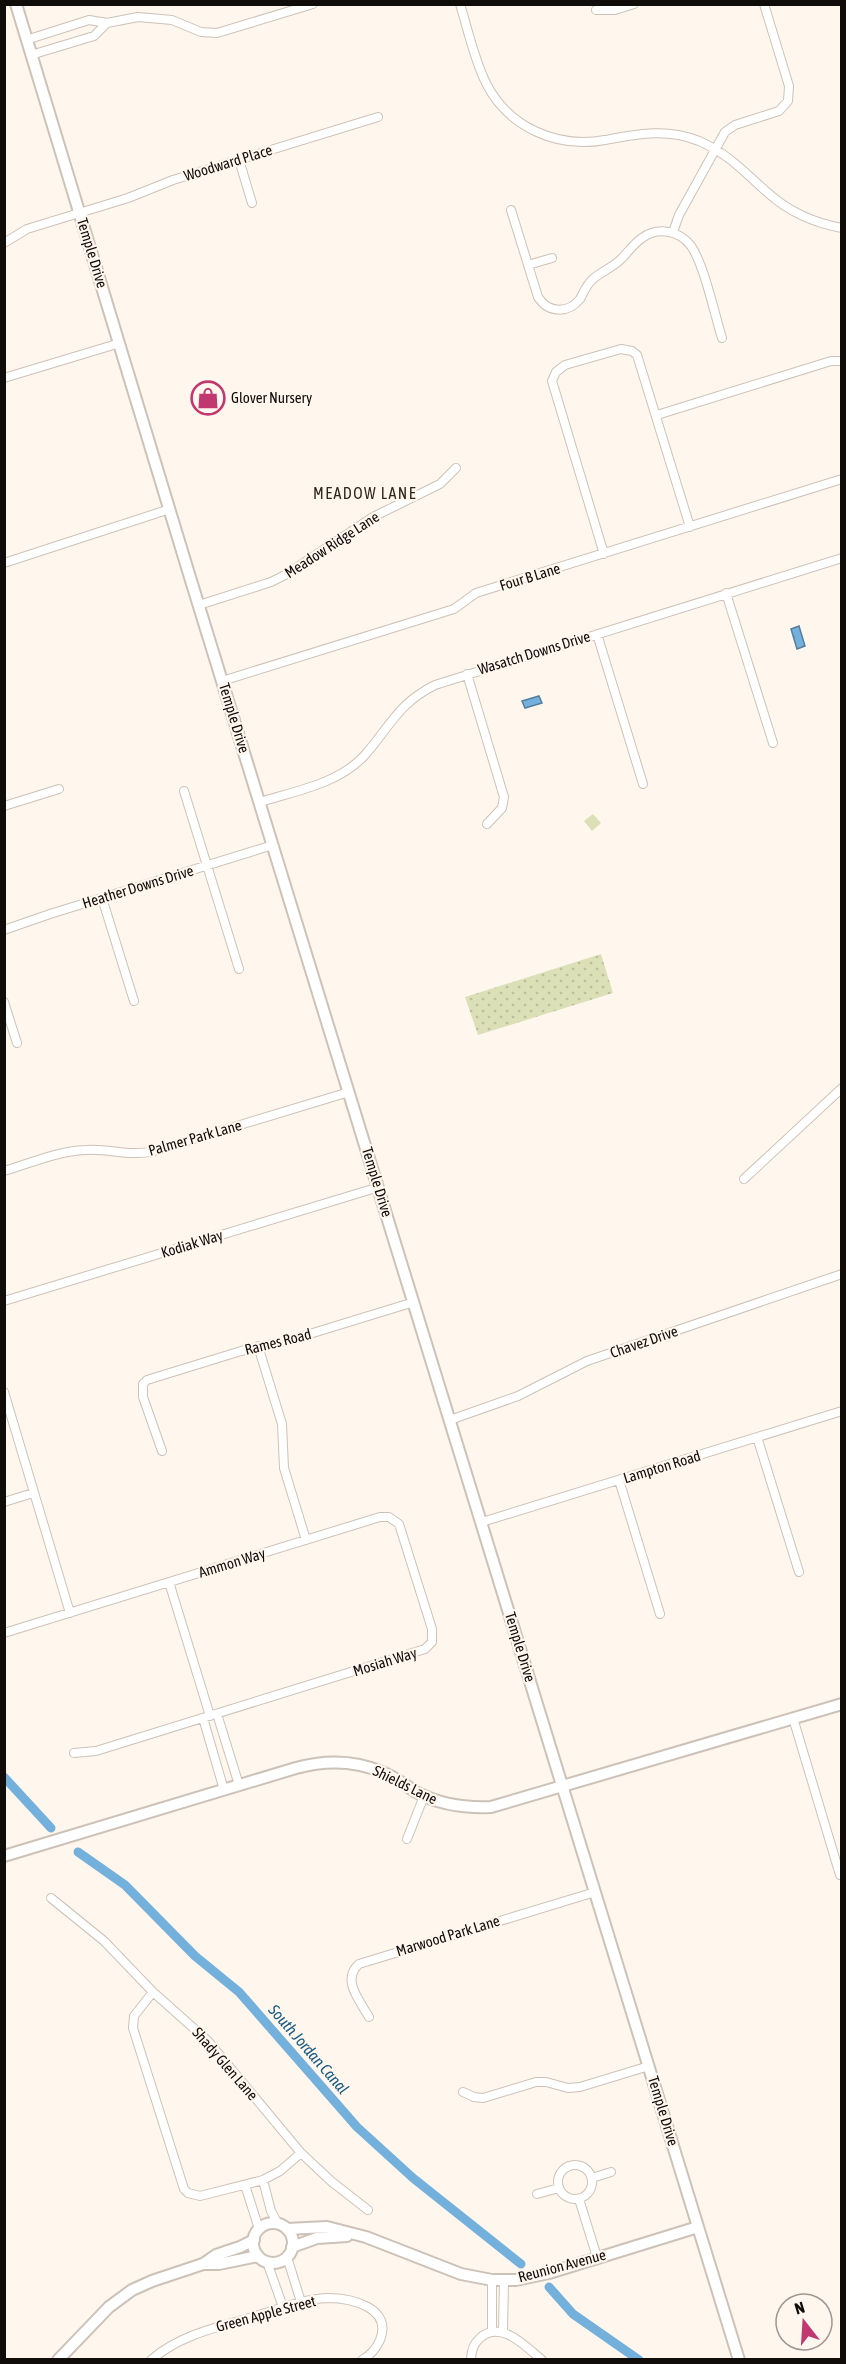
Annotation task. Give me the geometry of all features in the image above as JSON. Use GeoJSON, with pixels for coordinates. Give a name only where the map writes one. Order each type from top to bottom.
{"type":"FeatureCollection","features":[{"type":"Feature","properties":{"kind":"street","name":"Temple Drive"},"geometry":{"type":"LineString","coordinates":[[16,4],[739,2360]]}},
{"type":"Feature","properties":{"kind":"street"},"geometry":{"type":"LineString","coordinates":[[27,40],[89,20],[107,23],[128,18],[148,17],[172,20],[201,32],[217,33],[312,4]]}},
{"type":"Feature","properties":{"kind":"street"},"geometry":{"type":"LineString","coordinates":[[460,4],[482,73],[492,93],[506,111],[534,131],[563,140],[585,142],[646,132],[691,138],[732,159],[768,194],[789,209],[812,220],[842,228]]}},
{"type":"Feature","properties":{"kind":"street"},"geometry":{"type":"LineString","coordinates":[[596,10],[615,10],[634,4]]}},
{"type":"Feature","properties":{"kind":"street"},"geometry":{"type":"LineString","coordinates":[[673,232],[679,215],[714,148],[728,129],[776,113],[785,106],[789,96],[789,86],[764,4]]}},
{"type":"Feature","properties":{"kind":"street"},"geometry":{"type":"LineString","coordinates":[[31,55],[94,36],[107,23]]}},
{"type":"Feature","properties":{"kind":"street","name":"Woodward Place"},"geometry":{"type":"LineString","coordinates":[[4,243],[27,229],[173,180],[378,117]]}},
{"type":"Feature","properties":{"kind":"street"},"geometry":{"type":"LineString","coordinates":[[239,160],[252,203]]}},
{"type":"Feature","properties":{"kind":"street"},"geometry":{"type":"LineString","coordinates":[[511,210],[540,300],[551,309],[560,310],[576,303],[590,282],[618,261],[643,237],[658,232],[673,232],[688,242],[695,252],[722,338]]}},
{"type":"Feature","properties":{"kind":"street"},"geometry":{"type":"LineString","coordinates":[[528,265],[552,258]]}},
{"type":"Feature","properties":{"kind":"street"},"geometry":{"type":"LineString","coordinates":[[4,378],[120,342]]}},
{"type":"Feature","properties":{"kind":"street"},"geometry":{"type":"LineString","coordinates":[[604,554],[552,381],[554,375],[565,365],[617,349],[632,351],[640,361],[690,526]]}},
{"type":"Feature","properties":{"kind":"street"},"geometry":{"type":"LineString","coordinates":[[657,415],[831,362],[842,362]]}},
{"type":"Feature","properties":{"kind":"street","name":"Meadow Ridge Lane"},"geometry":{"type":"LineString","coordinates":[[199,605],[279,579],[373,517],[440,484],[456,468]]}},
{"type":"Feature","properties":{"kind":"street","name":"Four B Lane"},"geometry":{"type":"LineString","coordinates":[[222,681],[454,609],[476,593],[842,479]]}},
{"type":"Feature","properties":{"kind":"street"},"geometry":{"type":"LineString","coordinates":[[4,563],[170,509]]}},
{"type":"Feature","properties":{"kind":"street","name":"Wasatch Downs Drive"},"geometry":{"type":"LineString","coordinates":[[260,802],[319,784],[343,772],[364,755],[393,717],[411,699],[435,685],[842,558]]}},
{"type":"Feature","properties":{"kind":"street"},"geometry":{"type":"LineString","coordinates":[[726,593],[773,743]]}},
{"type":"Feature","properties":{"kind":"street"},"geometry":{"type":"LineString","coordinates":[[597,634],[643,784]]}},
{"type":"Feature","properties":{"kind":"street"},"geometry":{"type":"LineString","coordinates":[[467,674],[504,797],[502,808],[488,824]]}},
{"type":"Feature","properties":{"kind":"street"},"geometry":{"type":"LineString","coordinates":[[4,806],[59,789]]}},
{"type":"Feature","properties":{"kind":"street"},"geometry":{"type":"LineString","coordinates":[[184,792],[239,969]]}},
{"type":"Feature","properties":{"kind":"street","name":"Heather Downs Drive"},"geometry":{"type":"LineString","coordinates":[[4,930],[273,845]]}},
{"type":"Feature","properties":{"kind":"street"},"geometry":{"type":"LineString","coordinates":[[102,898],[134,1001]]}},
{"type":"Feature","properties":{"kind":"street"},"geometry":{"type":"LineString","coordinates":[[4,1002],[17,1043]]}},
{"type":"Feature","properties":{"kind":"street"},"geometry":{"type":"LineString","coordinates":[[744,1179],[842,1088]]}},
{"type":"Feature","properties":{"kind":"street","name":"Palmer Park Lane"},"geometry":{"type":"LineString","coordinates":[[4,1171],[74,1150],[101,1150],[128,1154],[154,1151],[349,1092]]}},
{"type":"Feature","properties":{"kind":"street","name":"Kodiak Way"},"geometry":{"type":"LineString","coordinates":[[4,1301],[379,1187]]}},
{"type":"Feature","properties":{"kind":"street","name":"Chavez Drive"},"geometry":{"type":"LineString","coordinates":[[450,1420],[518,1396],[587,1361],[842,1274]]}},
{"type":"Feature","properties":{"kind":"street","name":"Rames Road"},"geometry":{"type":"LineString","coordinates":[[162,1451],[143,1397],[142,1384],[153,1378],[258,1346],[290,1340],[414,1302]]}},
{"type":"Feature","properties":{"kind":"street"},"geometry":{"type":"LineString","coordinates":[[258,1346],[282,1424],[284,1468],[306,1540]]}},
{"type":"Feature","properties":{"kind":"street"},"geometry":{"type":"LineString","coordinates":[[4,1392],[70,1613]]}},
{"type":"Feature","properties":{"kind":"street","name":"Lampton Road"},"geometry":{"type":"LineString","coordinates":[[482,1522],[842,1411]]}},
{"type":"Feature","properties":{"kind":"street"},"geometry":{"type":"LineString","coordinates":[[757,1437],[799,1572]]}},
{"type":"Feature","properties":{"kind":"street"},"geometry":{"type":"LineString","coordinates":[[619,1480],[660,1614]]}},
{"type":"Feature","properties":{"kind":"street"},"geometry":{"type":"LineString","coordinates":[[4,1502],[33,1493]]}},
{"type":"Feature","properties":{"kind":"street","name":"Ammon Way"},"geometry":{"type":"LineString","coordinates":[[4,1633],[380,1517],[393,1519]]}},
{"type":"Feature","properties":{"kind":"street","name":"Mosiah Way"},"geometry":{"type":"LineString","coordinates":[[210,1716],[420,1651],[429,1646],[433,1638],[432,1629],[401,1528],[393,1519]]}},
{"type":"Feature","properties":{"kind":"street"},"geometry":{"type":"LineString","coordinates":[[169,1582],[210,1716],[239,1785]]}},
{"type":"Feature","properties":{"kind":"street","name":"Shields Lane"},"geometry":{"type":"LineString","coordinates":[[4,1856],[307,1765],[342,1762],[364,1766],[385,1773],[424,1796],[459,1806],[491,1807],[842,1704]]}},
{"type":"Feature","properties":{"kind":"street"},"geometry":{"type":"LineString","coordinates":[[74,1753],[96,1751],[210,1716]]}},
{"type":"Feature","properties":{"kind":"street"},"geometry":{"type":"LineString","coordinates":[[210,1716],[224,1790]]}},
{"type":"Feature","properties":{"kind":"street"},"geometry":{"type":"LineString","coordinates":[[793,1718],[840,1875]]}},
{"type":"Feature","properties":{"kind":"street"},"geometry":{"type":"LineString","coordinates":[[407,1839],[424,1796]]}},
{"type":"Feature","properties":{"kind":"street","name":"Marwood Park Lane"},"geometry":{"type":"LineString","coordinates":[[369,2017],[351,1984],[352,1973],[358,1964],[595,1892]]}},
{"type":"Feature","properties":{"kind":"street","name":"Shady Glen Lane"},"geometry":{"type":"LineString","coordinates":[[51,1898],[104,1941],[153,1992],[208,2041],[301,2153],[332,2182],[368,2210]]}},
{"type":"Feature","properties":{"kind":"street"},"geometry":{"type":"LineString","coordinates":[[153,1992],[134,2016],[133,2028],[179,2180],[188,2193],[200,2196],[263,2180],[301,2153]]}},
{"type":"Feature","properties":{"kind":"street"},"geometry":{"type":"LineString","coordinates":[[463,2092],[474,2097],[483,2097],[541,2082],[568,2088],[580,2087],[649,2066]]}},
{"type":"Feature","properties":{"kind":"street"},"geometry":{"type":"LineString","coordinates":[[570,2166],[581,2166],[592,2178],[591,2189],[579,2199],[564,2196],[558,2187],[561,2172],[570,2166]]}},
{"type":"Feature","properties":{"kind":"street"},"geometry":{"type":"LineString","coordinates":[[592,2178],[611,2172]]}},
{"type":"Feature","properties":{"kind":"street"},"geometry":{"type":"LineString","coordinates":[[203,2264],[263,2259],[274,2262],[287,2257],[292,2247],[291,2234],[271,2211],[263,2180]]}},
{"type":"Feature","properties":{"kind":"street"},"geometry":{"type":"LineString","coordinates":[[245,2185],[259,2229]]}},
{"type":"Feature","properties":{"kind":"street"},"geometry":{"type":"LineString","coordinates":[[537,2194],[558,2187]]}},
{"type":"Feature","properties":{"kind":"street"},"geometry":{"type":"LineString","coordinates":[[579,2199],[597,2257]]}},
{"type":"Feature","properties":{"kind":"street"},"geometry":{"type":"LineString","coordinates":[[58,2360],[109,2307],[132,2290],[203,2264],[216,2255],[240,2247],[254,2240],[259,2229],[265,2225],[283,2227]]}},
{"type":"Feature","properties":{"kind":"street","name":"Reunion Avenue"},"geometry":{"type":"LineString","coordinates":[[283,2227],[327,2228],[358,2235],[461,2274],[498,2280],[529,2278],[698,2227]]}},
{"type":"Feature","properties":{"kind":"street","name":"Reunion Avenue"},"geometry":{"type":"LineString","coordinates":[[292,2247],[316,2238],[358,2235]]}},
{"type":"Feature","properties":{"kind":"street"},"geometry":{"type":"LineString","coordinates":[[254,2240],[283,2307]]}},
{"type":"Feature","properties":{"kind":"street"},"geometry":{"type":"LineString","coordinates":[[287,2257],[301,2302]]}},
{"type":"Feature","properties":{"kind":"street"},"geometry":{"type":"LineString","coordinates":[[492,2332],[498,2280]]}},
{"type":"Feature","properties":{"kind":"street"},"geometry":{"type":"LineString","coordinates":[[498,2280],[503,2332]]}},
{"type":"Feature","properties":{"kind":"street","name":"Green Apple Street"},"geometry":{"type":"LineString","coordinates":[[151,2360],[184,2338],[301,2302],[329,2298],[367,2307],[378,2313],[382,2319],[384,2329],[377,2347],[362,2360]]}},
{"type":"Feature","properties":{"kind":"street"},"geometry":{"type":"LineString","coordinates":[[471,2360],[471,2351],[479,2338],[492,2332],[503,2332],[542,2360]]}},
{"type":"Feature","properties":{"kind":"green space"},"geometry":{"type":"Polygon","coordinates":[[[593,814],[601,823],[592,831],[584,821],[593,814]]]}},
{"type":"Feature","properties":{"kind":"green space"},"geometry":{"type":"Polygon","coordinates":[[[601,954],[613,993],[478,1035],[465,997],[601,954]]]}},
{"type":"Feature","properties":{"kind":"water"},"geometry":{"type":"Polygon","coordinates":[[[799,626],[805,646],[797,649],[791,629],[799,626]]]}},
{"type":"Feature","properties":{"kind":"water"},"geometry":{"type":"Polygon","coordinates":[[[539,696],[542,703],[525,708],[522,701],[539,696]]]}},
{"type":"Feature","properties":{"kind":"waterway","name":"South Jordan Canal"},"geometry":{"type":"LineString","coordinates":[[4,1777],[51,1828]]}},
{"type":"Feature","properties":{"kind":"waterway","name":"South Jordan Canal"},"geometry":{"type":"LineString","coordinates":[[78,1852],[125,1885],[195,1956],[239,1992],[357,2127],[413,2178],[521,2264]]}},
{"type":"Feature","properties":{"kind":"waterway","name":"South Jordan Canal"},"geometry":{"type":"LineString","coordinates":[[549,2287],[573,2314],[639,2360]]}},
{"type":"Feature","properties":{"kind":"place","name":"Glover Nursery"},"geometry":{"type":"Point","coordinates":[208,398]}},
{"type":"Feature","properties":{"kind":"district","name":"MEADOW LANE"},"geometry":{"type":"Point","coordinates":[365,493]}}]}
